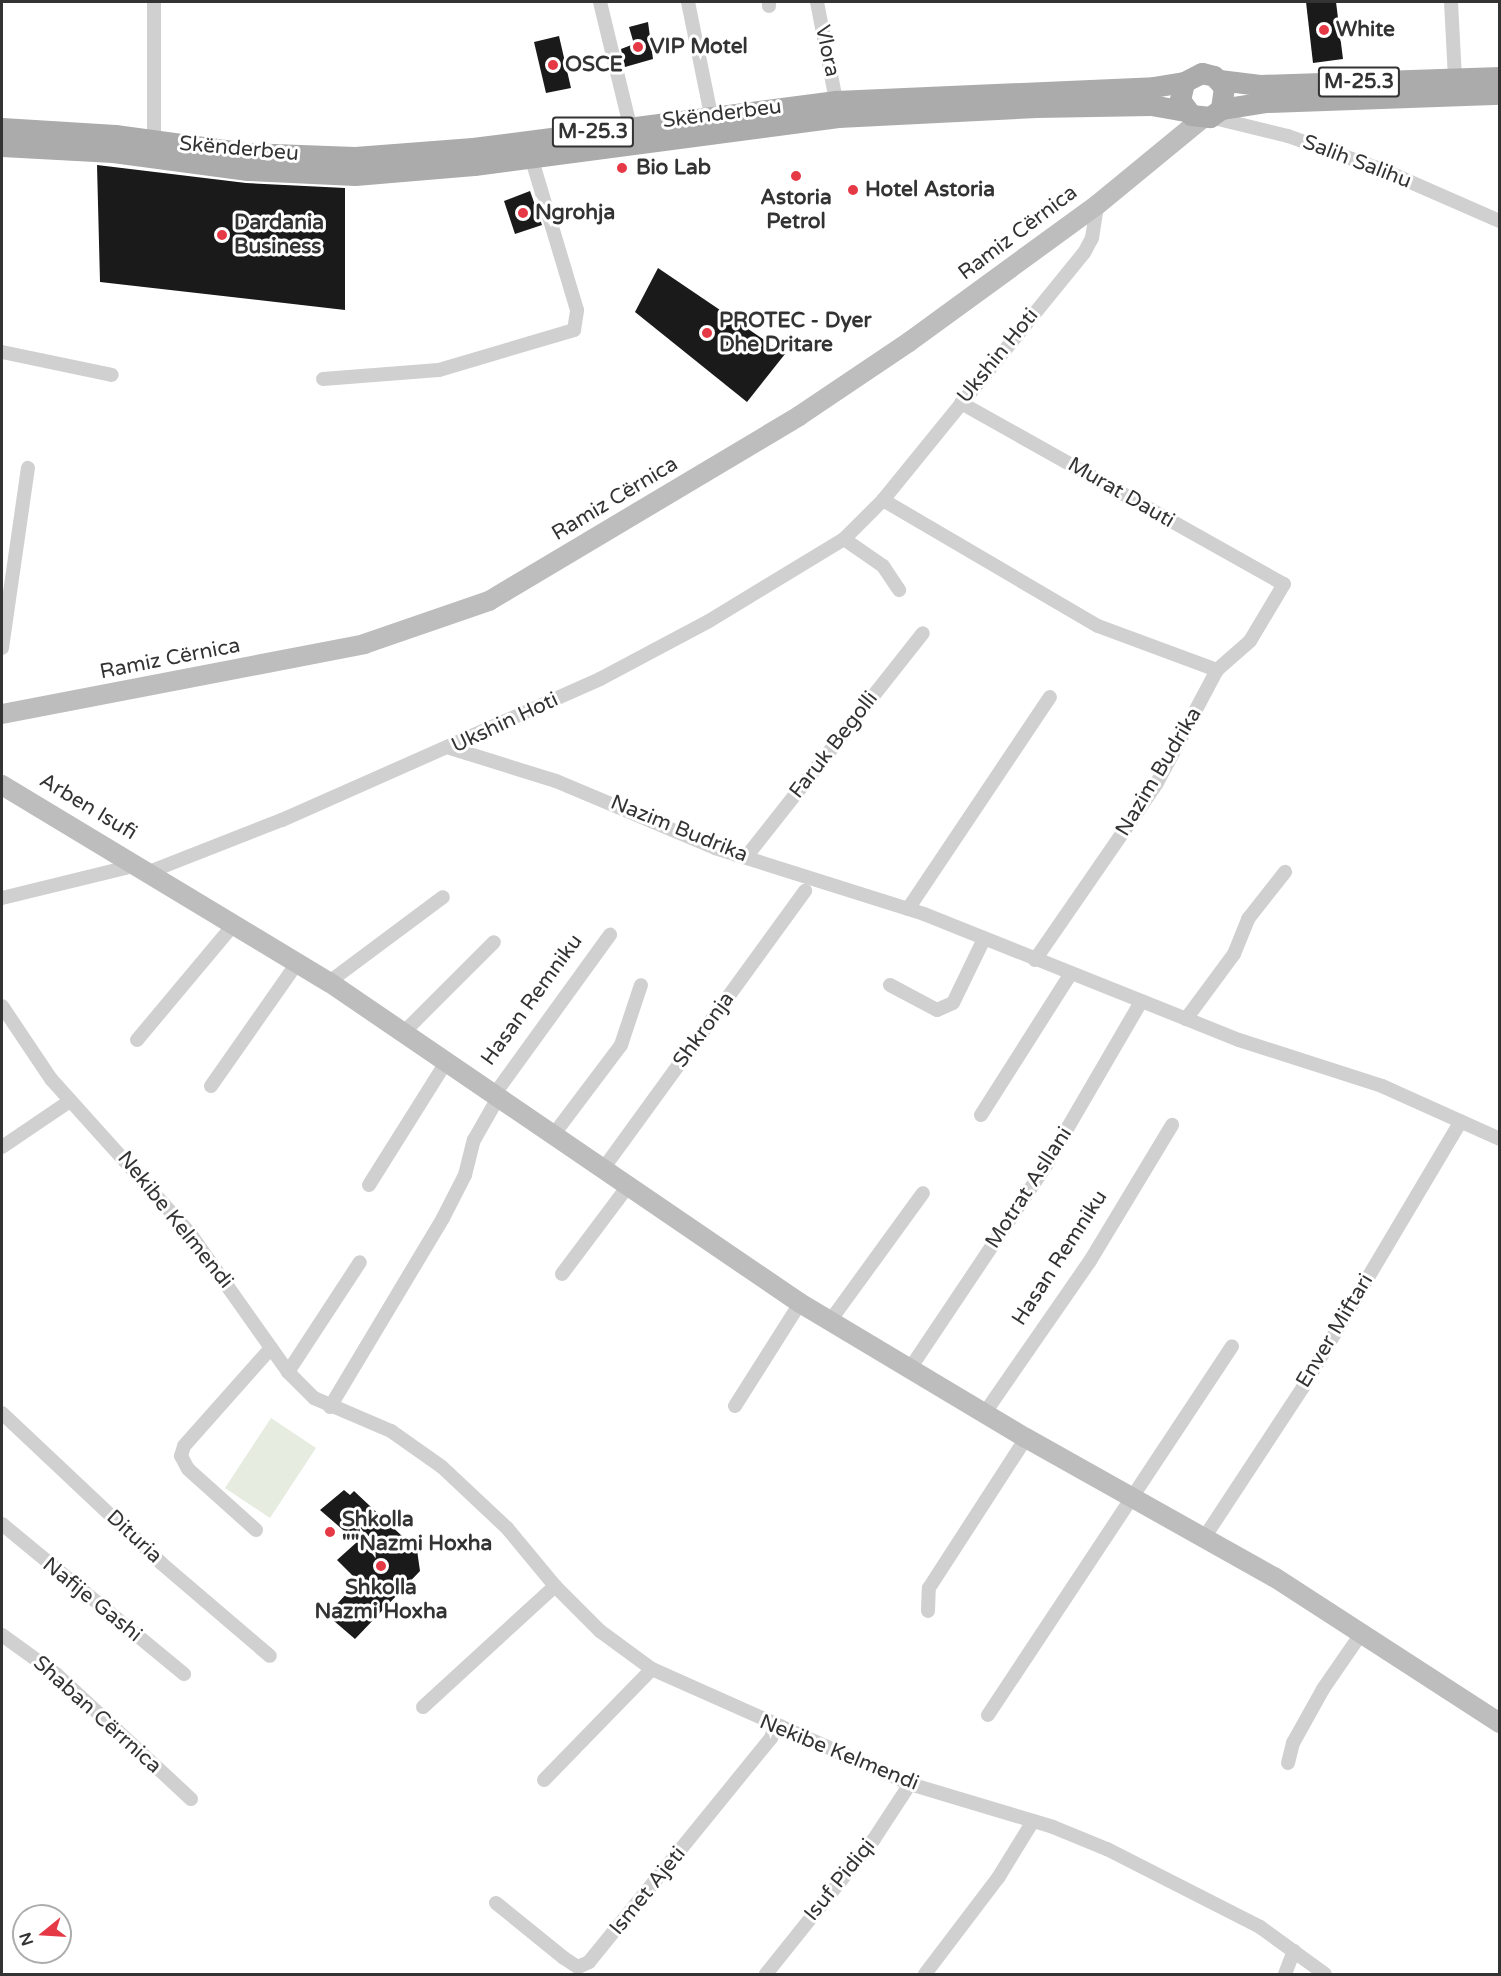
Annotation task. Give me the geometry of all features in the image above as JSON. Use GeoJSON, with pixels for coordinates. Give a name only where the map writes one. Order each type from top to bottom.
{"type":"FeatureCollection","features":[{"type":"Feature","properties":{"kind":"main road","name":"M-25.3"},"geometry":{"type":"LineString","coordinates":[[1500,77],[1260,85],[1219,80],[1202,73],[1189,107],[1241,103],[1500,94]]}},
{"type":"Feature","properties":{"kind":"main road"},"geometry":{"type":"LineString","coordinates":[[1189,107],[1225,94],[1219,80]]}},
{"type":"Feature","properties":{"kind":"main road","name":"Skënderbeu"},"geometry":{"type":"LineString","coordinates":[[2,128],[154,141],[249,153],[355,157],[473,148],[711,115],[836,101],[1153,87],[1189,107]]}},
{"type":"Feature","properties":{"kind":"main road","name":"Skënderbeu"},"geometry":{"type":"LineString","coordinates":[[2,146],[113,152],[248,170],[355,175],[531,157],[838,117],[1189,107]]}},
{"type":"Feature","properties":{"kind":"street","name":"Skënderbeu"},"geometry":{"type":"LineString","coordinates":[[154,2],[154,141]]}},
{"type":"Feature","properties":{"kind":"street"},"geometry":{"type":"LineString","coordinates":[[600,2],[630,126]]}},
{"type":"Feature","properties":{"kind":"street"},"geometry":{"type":"LineString","coordinates":[[688,2],[711,115]]}},
{"type":"Feature","properties":{"kind":"street","name":"Vlora"},"geometry":{"type":"LineString","coordinates":[[817,2],[836,101]]}},
{"type":"Feature","properties":{"kind":"street"},"geometry":{"type":"LineString","coordinates":[[1451,2],[1455,79]]}},
{"type":"Feature","properties":{"kind":"street"},"geometry":{"type":"LineString","coordinates":[[1171,143],[1189,107]]}},
{"type":"Feature","properties":{"kind":"street","name":"Ramiz Cërnica"},"geometry":{"type":"LineString","coordinates":[[2,714],[364,644],[489,601],[799,416],[1097,205],[1171,143],[1189,107]]}},
{"type":"Feature","properties":{"kind":"street","name":"Salih Salihu"},"geometry":{"type":"LineString","coordinates":[[1189,107],[1309,143],[1500,221]]}},
{"type":"Feature","properties":{"kind":"street"},"geometry":{"type":"LineString","coordinates":[[323,379],[439,370],[574,330],[577,309],[531,157]]}},
{"type":"Feature","properties":{"kind":"street","name":"Ukshin Hoti"},"geometry":{"type":"LineString","coordinates":[[2,898],[125,868],[141,867],[450,748],[600,679],[709,621],[844,539],[883,500],[1084,254],[1092,238],[1097,205]]}},
{"type":"Feature","properties":{"kind":"street"},"geometry":{"type":"LineString","coordinates":[[2,352],[112,375]]}},
{"type":"Feature","properties":{"kind":"street","name":"Murat Dauti"},"geometry":{"type":"LineString","coordinates":[[961,403],[1282,581],[1284,588],[1250,641],[1217,670]]}},
{"type":"Feature","properties":{"kind":"street"},"geometry":{"type":"LineString","coordinates":[[2,648],[28,468]]}},
{"type":"Feature","properties":{"kind":"street"},"geometry":{"type":"LineString","coordinates":[[883,500],[1098,626],[1217,670]]}},
{"type":"Feature","properties":{"kind":"street"},"geometry":{"type":"LineString","coordinates":[[844,539],[883,566],[899,590]]}},
{"type":"Feature","properties":{"kind":"street","name":"Faruk Begolli"},"geometry":{"type":"LineString","coordinates":[[746,857],[923,633]]}},
{"type":"Feature","properties":{"kind":"street","name":"Nazim Budrika"},"geometry":{"type":"LineString","coordinates":[[1035,960],[1156,783],[1217,670]]}},
{"type":"Feature","properties":{"kind":"street"},"geometry":{"type":"LineString","coordinates":[[908,909],[1050,697]]}},
{"type":"Feature","properties":{"kind":"street","name":"Nazim Budrika"},"geometry":{"type":"LineString","coordinates":[[450,748],[556,781],[746,857],[908,909],[983,941],[1186,1019],[1382,1086],[1500,1139]]}},
{"type":"Feature","properties":{"kind":"street","name":"Arben Isufi"},"geometry":{"type":"LineString","coordinates":[[2,785],[141,867]]}},
{"type":"Feature","properties":{"kind":"street","name":"Hasan Remniku"},"geometry":{"type":"LineString","coordinates":[[141,867],[329,982],[404,1032],[445,1064],[554,1134],[800,1303],[984,1414],[1204,1538],[1361,1634],[1500,1723]]}},
{"type":"Feature","properties":{"kind":"street"},"geometry":{"type":"LineString","coordinates":[[1186,1019],[1234,954],[1248,920],[1284,872]]}},
{"type":"Feature","properties":{"kind":"street","name":"Shkronja"},"geometry":{"type":"LineString","coordinates":[[603,1169],[805,891]]}},
{"type":"Feature","properties":{"kind":"street"},"geometry":{"type":"LineString","coordinates":[[329,982],[443,897]]}},
{"type":"Feature","properties":{"kind":"street"},"geometry":{"type":"LineString","coordinates":[[137,1040],[234,924]]}},
{"type":"Feature","properties":{"kind":"street","name":"Hasan Remniku"},"geometry":{"type":"LineString","coordinates":[[496,1096],[610,935]]}},
{"type":"Feature","properties":{"kind":"street"},"geometry":{"type":"LineString","coordinates":[[890,985],[937,1010],[953,1003],[983,941]]}},
{"type":"Feature","properties":{"kind":"street"},"geometry":{"type":"LineString","coordinates":[[404,1032],[494,942]]}},
{"type":"Feature","properties":{"kind":"street"},"geometry":{"type":"LineString","coordinates":[[211,1086],[297,963]]}},
{"type":"Feature","properties":{"kind":"street"},"geometry":{"type":"LineString","coordinates":[[981,1115],[1071,973]]}},
{"type":"Feature","properties":{"kind":"street"},"geometry":{"type":"LineString","coordinates":[[554,1134],[621,1045],[640,985]]}},
{"type":"Feature","properties":{"kind":"street","name":"Motrat Asllani"},"geometry":{"type":"LineString","coordinates":[[909,1370],[1046,1165],[1141,1002]]}},
{"type":"Feature","properties":{"kind":"street","name":"Nekibe Kelmendi"},"geometry":{"type":"LineString","coordinates":[[2,1006],[70,1101],[106,1136],[189,1232],[288,1372],[330,1407],[391,1431],[442,1467],[507,1528],[555,1586],[600,1630],[652,1669],[775,1727],[849,1754],[910,1784],[1033,1821],[1107,1849],[1260,1927],[1325,1974]]}},
{"type":"Feature","properties":{"kind":"street"},"geometry":{"type":"LineString","coordinates":[[369,1185],[445,1064]]}},
{"type":"Feature","properties":{"kind":"street"},"geometry":{"type":"LineString","coordinates":[[330,1407],[443,1218],[465,1176],[474,1140],[496,1096]]}},
{"type":"Feature","properties":{"kind":"street"},"geometry":{"type":"LineString","coordinates":[[2,1147],[70,1101]]}},
{"type":"Feature","properties":{"kind":"street","name":"Enver Miftari"},"geometry":{"type":"LineString","coordinates":[[1204,1538],[1303,1387],[1461,1121]]}},
{"type":"Feature","properties":{"kind":"street","name":"Hasan Remniku"},"geometry":{"type":"LineString","coordinates":[[984,1414],[1090,1261],[1172,1125]]}},
{"type":"Feature","properties":{"kind":"street"},"geometry":{"type":"LineString","coordinates":[[561,1274],[628,1186]]}},
{"type":"Feature","properties":{"kind":"street"},"geometry":{"type":"LineString","coordinates":[[830,1321],[923,1193]]}},
{"type":"Feature","properties":{"kind":"street"},"geometry":{"type":"LineString","coordinates":[[288,1372],[360,1262]]}},
{"type":"Feature","properties":{"kind":"street"},"geometry":{"type":"LineString","coordinates":[[735,1406],[800,1303]]}},
{"type":"Feature","properties":{"kind":"street"},"geometry":{"type":"LineString","coordinates":[[988,1715],[1232,1346]]}},
{"type":"Feature","properties":{"kind":"street"},"geometry":{"type":"LineString","coordinates":[[256,1530],[188,1469],[182,1456],[184,1446],[271,1348]]}},
{"type":"Feature","properties":{"kind":"street","name":"Dituria"},"geometry":{"type":"LineString","coordinates":[[2,1413],[161,1563],[270,1656]]}},
{"type":"Feature","properties":{"kind":"street"},"geometry":{"type":"LineString","coordinates":[[928,1611],[929,1588],[1026,1438]]}},
{"type":"Feature","properties":{"kind":"street","name":"Nafije Gashi"},"geometry":{"type":"LineString","coordinates":[[2,1524],[184,1674]]}},
{"type":"Feature","properties":{"kind":"street"},"geometry":{"type":"LineString","coordinates":[[423,1707],[555,1586]]}},
{"type":"Feature","properties":{"kind":"street"},"geometry":{"type":"LineString","coordinates":[[1288,1763],[1293,1743],[1323,1689],[1361,1634]]}},
{"type":"Feature","properties":{"kind":"street","name":"Shaban Cërrnica"},"geometry":{"type":"LineString","coordinates":[[2,1635],[56,1674],[191,1799]]}},
{"type":"Feature","properties":{"kind":"street"},"geometry":{"type":"LineString","coordinates":[[544,1780],[652,1669]]}},
{"type":"Feature","properties":{"kind":"street","name":"Ismet Ajeti"},"geometry":{"type":"LineString","coordinates":[[496,1903],[578,1967],[589,1962],[771,1738],[775,1727]]}},
{"type":"Feature","properties":{"kind":"street","name":"Isuf Pidiqi"},"geometry":{"type":"LineString","coordinates":[[765,1974],[874,1839],[910,1784]]}},
{"type":"Feature","properties":{"kind":"street"},"geometry":{"type":"LineString","coordinates":[[925,1974],[998,1878],[1033,1821]]}},
{"type":"Feature","properties":{"kind":"street"},"geometry":{"type":"LineString","coordinates":[[1285,1974],[1294,1951]]}},
{"type":"Feature","properties":{"kind":"shaded area"},"geometry":{"type":"Polygon","coordinates":[[[271,1418],[316,1448],[270,1518],[225,1488],[271,1418]]]}},
{"type":"Feature","properties":{"kind":"building","name":"White"},"geometry":{"type":"Polygon","coordinates":[[[1306,2],[1336,2],[1343,59],[1313,63],[1306,2]]]}},
{"type":"Feature","properties":{"kind":"building","name":"VIP Motel"},"geometry":{"type":"Polygon","coordinates":[[[648,22],[653,59],[625,67],[621,49],[634,44],[629,27],[648,22]]]}},
{"type":"Feature","properties":{"kind":"building","name":"OSCE"},"geometry":{"type":"Polygon","coordinates":[[[559,36],[571,88],[546,93],[534,42],[559,36]]]}},
{"type":"Feature","properties":{"kind":"building","name":"Dardania Business"},"geometry":{"type":"Polygon","coordinates":[[[97,165],[246,183],[345,188],[345,310],[100,282],[97,165]]]}},
{"type":"Feature","properties":{"kind":"building","name":"Ngrohja"},"geometry":{"type":"Polygon","coordinates":[[[530,191],[542,225],[515,234],[504,201],[530,191]]]}},
{"type":"Feature","properties":{"kind":"building","name":"PROTEC - Dyer Dhe Dritare"},"geometry":{"type":"Polygon","coordinates":[[[658,268],[785,354],[747,402],[635,312],[658,268]]]}},
{"type":"Feature","properties":{"kind":"building","name":"Shkolla Nazmi Hoxha"},"geometry":{"type":"Polygon","coordinates":[[[344,1490],[350,1495],[354,1491],[417,1550],[420,1571],[355,1639],[327,1615],[358,1581],[337,1560],[357,1542],[320,1510],[344,1490]]]}},
{"type":"Feature","properties":{"kind":"place","name":"White"},"geometry":{"type":"Point","coordinates":[1324,30]}},
{"type":"Feature","properties":{"kind":"place","name":"VIP Motel"},"geometry":{"type":"Point","coordinates":[638,47]}},
{"type":"Feature","properties":{"kind":"place","name":"OSCE"},"geometry":{"type":"Point","coordinates":[553,65]}},
{"type":"Feature","properties":{"kind":"place","name":"Bio Lab"},"geometry":{"type":"Point","coordinates":[622,168]}},
{"type":"Feature","properties":{"kind":"place","name":"Astoria Petrol"},"geometry":{"type":"Point","coordinates":[796,176]}},
{"type":"Feature","properties":{"kind":"place","name":"Hotel Astoria"},"geometry":{"type":"Point","coordinates":[853,190]}},
{"type":"Feature","properties":{"kind":"place","name":"Ngrohja"},"geometry":{"type":"Point","coordinates":[523,213]}},
{"type":"Feature","properties":{"kind":"place","name":"Dardania Business"},"geometry":{"type":"Point","coordinates":[222,235]}},
{"type":"Feature","properties":{"kind":"place","name":"PROTEC - Dyer Dhe Dritare"},"geometry":{"type":"Point","coordinates":[707,333]}},
{"type":"Feature","properties":{"kind":"place","name":"Shkolla \"\"Nazmi Hoxha"},"geometry":{"type":"Point","coordinates":[330,1532]}},
{"type":"Feature","properties":{"kind":"place","name":"Shkolla Nazmi Hoxha"},"geometry":{"type":"Point","coordinates":[381,1566]}}]}
